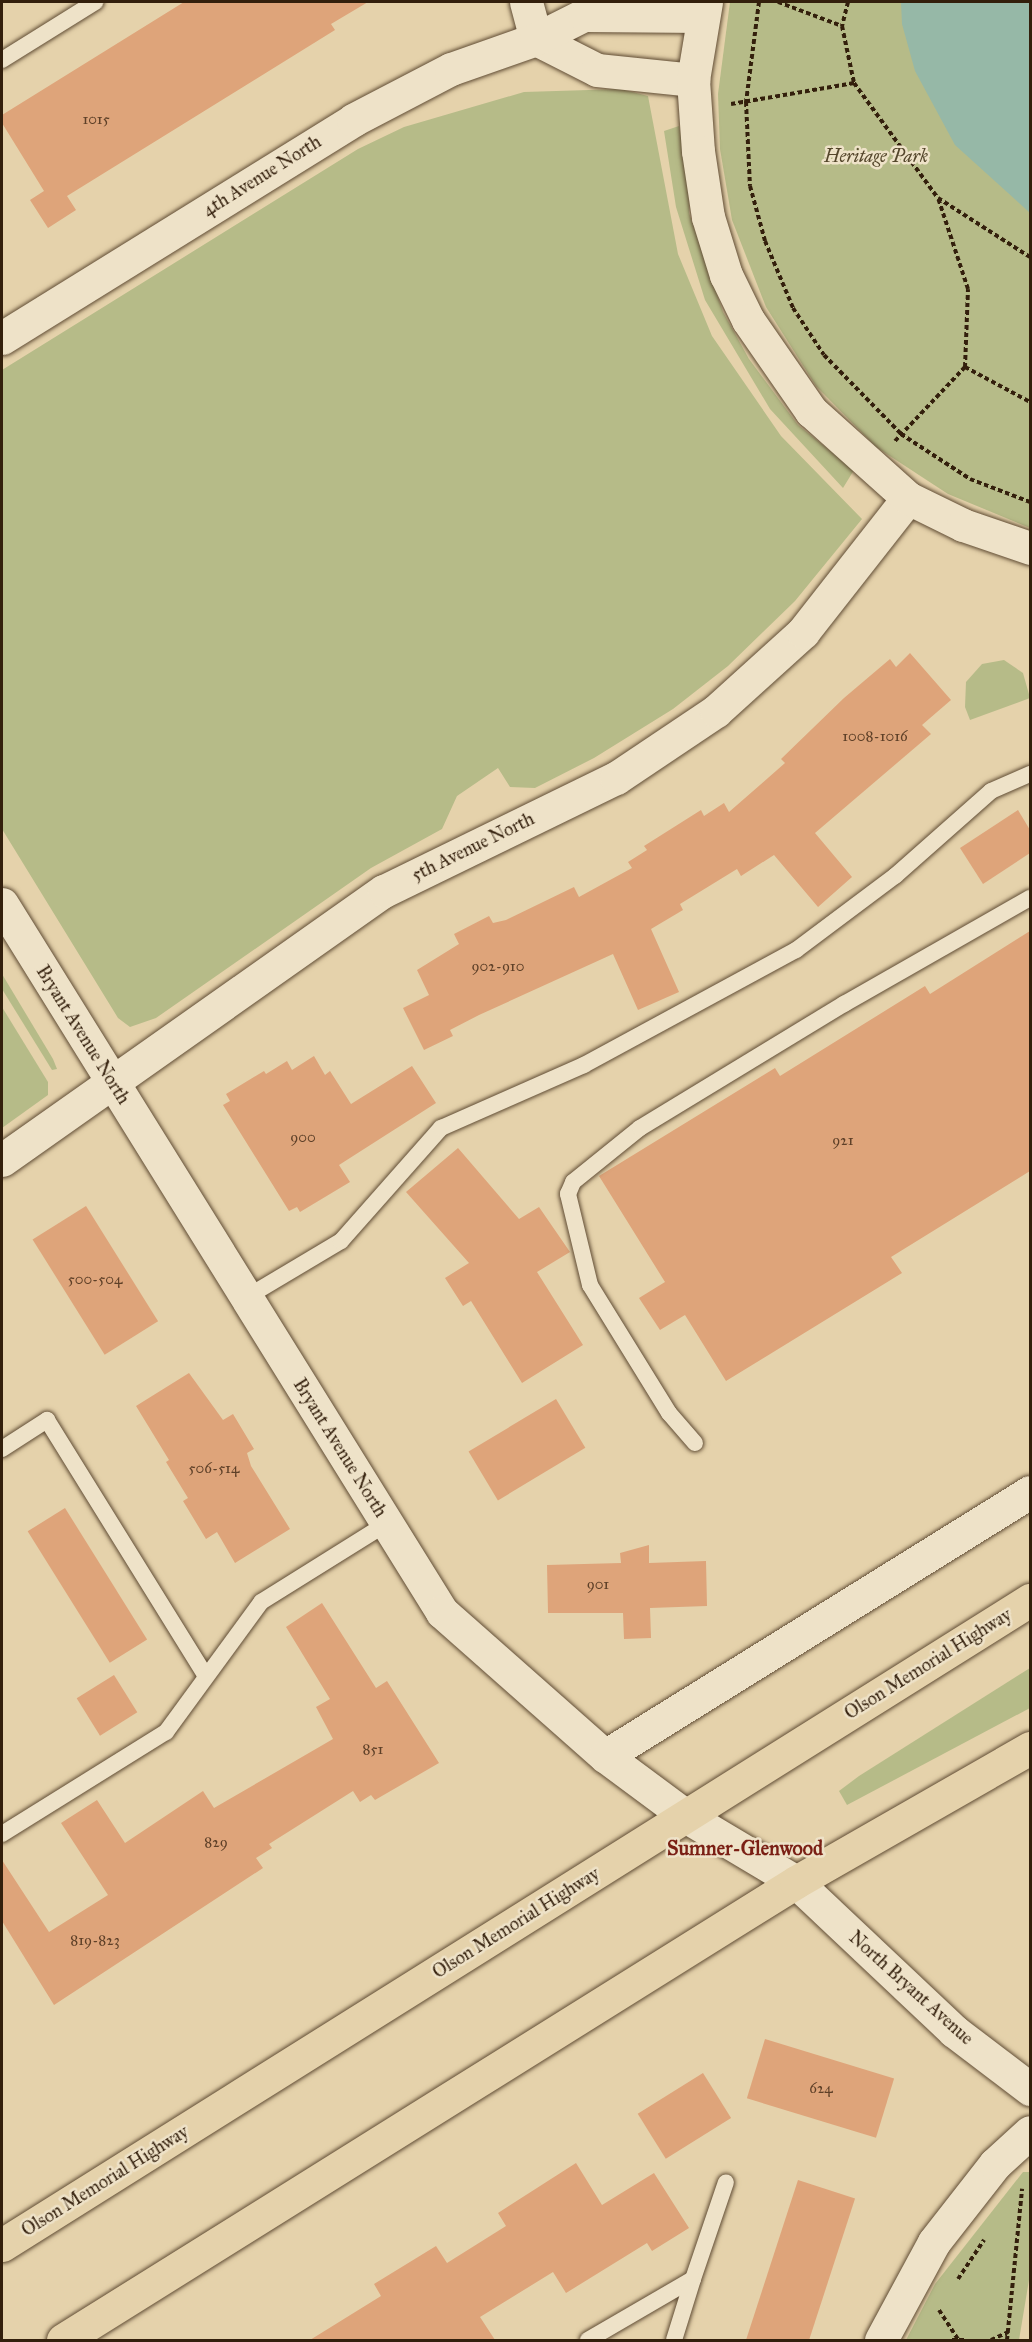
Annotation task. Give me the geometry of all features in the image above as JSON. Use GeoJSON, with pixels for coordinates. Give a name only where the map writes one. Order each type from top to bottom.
{"type":"FeatureCollection","features":[{"type":"Feature","properties":{"kind":"main road","name":"Olson Memorial Highway"},"geometry":{"type":"LineString","coordinates":[[2,2245],[1030,1600]]}},
{"type":"Feature","properties":{"kind":"main road"},"geometry":{"type":"LineString","coordinates":[[63,2340],[796,1882],[1030,1748]]}},
{"type":"Feature","properties":{"kind":"main road"},"geometry":{"type":"LineString","coordinates":[[2,2227],[59,2210]]}},
{"type":"Feature","properties":{"kind":"street"},"geometry":{"type":"LineString","coordinates":[[526,2],[536,39],[597,70],[693,80]]}},
{"type":"Feature","properties":{"kind":"street"},"geometry":{"type":"LineString","coordinates":[[704,9],[693,80],[708,217],[726,275],[778,369],[811,411],[871,468],[908,498],[963,525],[1030,549]]}},
{"type":"Feature","properties":{"kind":"street","name":"4th Avenue North"},"geometry":{"type":"LineString","coordinates":[[2,338],[353,120],[451,69],[536,39],[584,15],[704,9]]}},
{"type":"Feature","properties":{"kind":"street","name":"5th Avenue North"},"geometry":{"type":"LineString","coordinates":[[2,1160],[384,891],[616,778],[716,711],[803,632],[908,498]]}},
{"type":"Feature","properties":{"kind":"street","name":"Bryant Avenue North"},"geometry":{"type":"LineString","coordinates":[[2,904],[442,1612],[604,1756],[687,1817],[796,1882]]}},
{"type":"Feature","properties":{"kind":"street"},"geometry":{"type":"LineString","coordinates":[[604,1756],[1030,1492]]}},
{"type":"Feature","properties":{"kind":"street","name":"North Bryant Avenue"},"geometry":{"type":"LineString","coordinates":[[796,1882],[954,2031],[1030,2089]]}},
{"type":"Feature","properties":{"kind":"street"},"geometry":{"type":"LineString","coordinates":[[881,2340],[934,2242],[995,2164],[1030,2132]]}},
{"type":"Feature","properties":{"kind":"lane"},"geometry":{"type":"LineString","coordinates":[[2,60],[95,2]]}},
{"type":"Feature","properties":{"kind":"lane"},"geometry":{"type":"LineString","coordinates":[[247,1297],[341,1241],[441,1128],[584,1065],[796,950],[895,876],[991,792],[1030,774]]}},
{"type":"Feature","properties":{"kind":"lane"},"geometry":{"type":"LineString","coordinates":[[695,1443],[669,1413],[590,1286],[568,1194],[573,1182],[640,1128],[844,1004],[1030,898]]}},
{"type":"Feature","properties":{"kind":"lane"},"geometry":{"type":"LineString","coordinates":[[2,1449],[47,1420],[206,1677]]}},
{"type":"Feature","properties":{"kind":"lane"},"geometry":{"type":"LineString","coordinates":[[2,1834],[165,1732],[261,1602],[386,1524]]}},
{"type":"Feature","properties":{"kind":"lane"},"geometry":{"type":"LineString","coordinates":[[674,2340],[726,2182]]}},
{"type":"Feature","properties":{"kind":"lane"},"geometry":{"type":"LineString","coordinates":[[588,2340],[693,2278]]}},
{"type":"Feature","properties":{"kind":"path"},"geometry":{"type":"LineString","coordinates":[[759,2],[746,102],[750,186],[765,242],[793,308],[824,355],[901,434],[970,479],[1030,502]]}},
{"type":"Feature","properties":{"kind":"path"},"geometry":{"type":"LineString","coordinates":[[778,2],[842,26]]}},
{"type":"Feature","properties":{"kind":"path"},"geometry":{"type":"LineString","coordinates":[[848,2],[842,26],[854,82],[938,198],[968,289],[965,367],[871,468]]}},
{"type":"Feature","properties":{"kind":"path"},"geometry":{"type":"LineString","coordinates":[[746,102],[854,82]]}},
{"type":"Feature","properties":{"kind":"path"},"geometry":{"type":"LineString","coordinates":[[938,198],[1030,256]]}},
{"type":"Feature","properties":{"kind":"path"},"geometry":{"type":"LineString","coordinates":[[965,367],[1030,402]]}},
{"type":"Feature","properties":{"kind":"path"},"geometry":{"type":"LineString","coordinates":[[1007,2340],[1022,2186],[1016,2195]]}},
{"type":"Feature","properties":{"kind":"path"},"geometry":{"type":"LineString","coordinates":[[951,2289],[990,2233]]}},
{"type":"Feature","properties":{"kind":"path"},"geometry":{"type":"LineString","coordinates":[[935,2318],[945,2300]]}},
{"type":"Feature","properties":{"kind":"path"},"geometry":{"type":"LineString","coordinates":[[939,2310],[961,2340]]}},
{"type":"Feature","properties":{"kind":"path"},"geometry":{"type":"LineString","coordinates":[[991,2340],[1009,2332]]}},
{"type":"Feature","properties":{"kind":"path"},"geometry":{"type":"LineString","coordinates":[[952,2340],[961,2340]]}},
{"type":"Feature","properties":{"kind":"green space","name":"Heritage Park"},"geometry":{"type":"Polygon","coordinates":[[[730,2],[1030,2],[1030,528],[948,494],[876,447],[816,386],[766,307],[732,220],[720,149],[718,94],[730,2]]]}},
{"type":"Feature","properties":{"kind":"green space"},"geometry":{"type":"Polygon","coordinates":[[[621,89],[648,96],[678,254],[712,336],[781,436],[862,519],[795,601],[728,666],[673,709],[594,758],[535,788],[510,787],[498,768],[457,796],[442,829],[371,868],[156,1018],[130,1027],[118,1018],[2,829],[2,370],[358,149],[404,127],[524,92],[621,89]]]}},
{"type":"Feature","properties":{"kind":"green space"},"geometry":{"type":"Polygon","coordinates":[[[679,126],[691,184],[689,213],[723,312],[749,359],[798,425],[854,470],[843,488],[770,409],[705,300],[676,207],[664,131],[679,126]]]}},
{"type":"Feature","properties":{"kind":"green space"},"geometry":{"type":"Polygon","coordinates":[[[1004,660],[1023,673],[1030,698],[970,720],[965,707],[966,682],[982,664],[1004,660]]]}},
{"type":"Feature","properties":{"kind":"green space"},"geometry":{"type":"Polygon","coordinates":[[[2,974],[57,1069],[52,1070],[2,989],[2,974]]]}},
{"type":"Feature","properties":{"kind":"green space"},"geometry":{"type":"Polygon","coordinates":[[[2,1007],[48,1082],[48,1095],[2,1128],[2,1007]]]}},
{"type":"Feature","properties":{"kind":"green space"},"geometry":{"type":"Polygon","coordinates":[[[1030,1668],[1030,1708],[847,1805],[839,1791],[859,1776],[1030,1668]]]}},
{"type":"Feature","properties":{"kind":"green space"},"geometry":{"type":"Polygon","coordinates":[[[1023,2172],[1030,2172],[1030,2274],[1019,2340],[906,2340],[935,2284],[1023,2172]]]}},
{"type":"Feature","properties":{"kind":"shaded area"},"geometry":{"type":"Polygon","coordinates":[[[901,2],[1030,2],[1030,213],[955,145],[915,71],[902,24],[901,2]]]}},
{"type":"Feature","properties":{"kind":"building"},"geometry":{"type":"Polygon","coordinates":[[[184,2],[368,2],[331,24],[335,30],[67,196],[76,210],[48,228],[30,200],[44,191],[2,123],[2,115],[184,2]]]}},
{"type":"Feature","properties":{"kind":"building"},"geometry":{"type":"Polygon","coordinates":[[[910,653],[951,700],[922,725],[931,734],[815,833],[852,877],[818,907],[774,855],[741,876],[737,869],[680,904],[683,910],[651,929],[679,992],[638,1010],[613,954],[479,1015],[450,1030],[453,1036],[424,1050],[403,1008],[429,995],[417,970],[459,944],[454,934],[489,916],[493,923],[506,920],[574,887],[579,897],[632,868],[628,862],[647,850],[644,846],[701,810],[704,816],[724,803],[729,812],[785,763],[781,759],[844,698],[890,659],[896,667],[910,653]]]}},
{"type":"Feature","properties":{"kind":"building"},"geometry":{"type":"Polygon","coordinates":[[[1018,810],[1030,830],[1030,853],[983,884],[960,848],[1018,810]]]}},
{"type":"Feature","properties":{"kind":"building"},"geometry":{"type":"Polygon","coordinates":[[[1030,931],[1030,1171],[891,1257],[902,1273],[726,1381],[685,1315],[660,1330],[639,1298],[665,1282],[599,1176],[775,1068],[780,1076],[925,986],[930,994],[1030,931]]]}},
{"type":"Feature","properties":{"kind":"building"},"geometry":{"type":"Polygon","coordinates":[[[314,1056],[325,1075],[330,1071],[351,1104],[412,1066],[436,1103],[339,1165],[350,1182],[300,1212],[297,1207],[289,1211],[223,1105],[230,1101],[226,1094],[264,1071],[266,1074],[287,1061],[292,1070],[314,1056]]]}},
{"type":"Feature","properties":{"kind":"building"},"geometry":{"type":"Polygon","coordinates":[[[458,1148],[519,1219],[539,1207],[570,1252],[537,1272],[583,1345],[522,1383],[471,1301],[463,1306],[445,1278],[469,1263],[406,1192],[458,1148]]]}},
{"type":"Feature","properties":{"kind":"building"},"geometry":{"type":"Polygon","coordinates":[[[86,1206],[158,1321],[105,1355],[33,1239],[86,1206]]]}},
{"type":"Feature","properties":{"kind":"building"},"geometry":{"type":"Polygon","coordinates":[[[189,1373],[223,1420],[233,1414],[254,1449],[247,1453],[251,1466],[290,1529],[235,1563],[217,1532],[206,1539],[183,1501],[188,1498],[166,1462],[169,1460],[136,1406],[189,1373]]]}},
{"type":"Feature","properties":{"kind":"building"},"geometry":{"type":"Polygon","coordinates":[[[556,1399],[585,1448],[498,1500],[469,1452],[556,1399]]]}},
{"type":"Feature","properties":{"kind":"building"},"geometry":{"type":"Polygon","coordinates":[[[65,1508],[147,1639],[110,1663],[28,1531],[65,1508]]]}},
{"type":"Feature","properties":{"kind":"building"},"geometry":{"type":"Polygon","coordinates":[[[649,1545],[649,1563],[706,1561],[707,1606],[650,1608],[651,1638],[624,1639],[623,1613],[548,1613],[547,1565],[621,1563],[620,1553],[649,1545]]]}},
{"type":"Feature","properties":{"kind":"building"},"geometry":{"type":"Polygon","coordinates":[[[322,1603],[376,1688],[387,1681],[439,1763],[375,1800],[371,1795],[360,1802],[353,1791],[269,1844],[272,1848],[256,1858],[263,1868],[54,2005],[2,1921],[2,1860],[49,1932],[108,1895],[61,1823],[97,1800],[125,1843],[203,1791],[214,1808],[333,1739],[316,1707],[330,1699],[286,1627],[322,1603]]]}},
{"type":"Feature","properties":{"kind":"building"},"geometry":{"type":"Polygon","coordinates":[[[114,1675],[137,1712],[100,1736],[77,1698],[114,1675]]]}},
{"type":"Feature","properties":{"kind":"building"},"geometry":{"type":"Polygon","coordinates":[[[765,2039],[894,2078],[876,2138],[747,2098],[765,2039]]]}},
{"type":"Feature","properties":{"kind":"building"},"geometry":{"type":"Polygon","coordinates":[[[703,2073],[731,2118],[666,2159],[638,2114],[703,2073]]]}},
{"type":"Feature","properties":{"kind":"building"},"geometry":{"type":"Polygon","coordinates":[[[576,2163],[602,2205],[654,2173],[689,2228],[652,2251],[647,2243],[566,2293],[553,2272],[480,2317],[495,2340],[310,2340],[381,2296],[374,2284],[436,2246],[447,2263],[506,2226],[498,2213],[576,2163]]]}},
{"type":"Feature","properties":{"kind":"building"},"geometry":{"type":"Polygon","coordinates":[[[798,2180],[855,2199],[809,2340],[746,2340],[798,2180]]]}},
{"type":"Feature","properties":{"kind":"district","name":"Sumner-Glenwood"},"geometry":{"type":"Point","coordinates":[745,1848]}}]}
